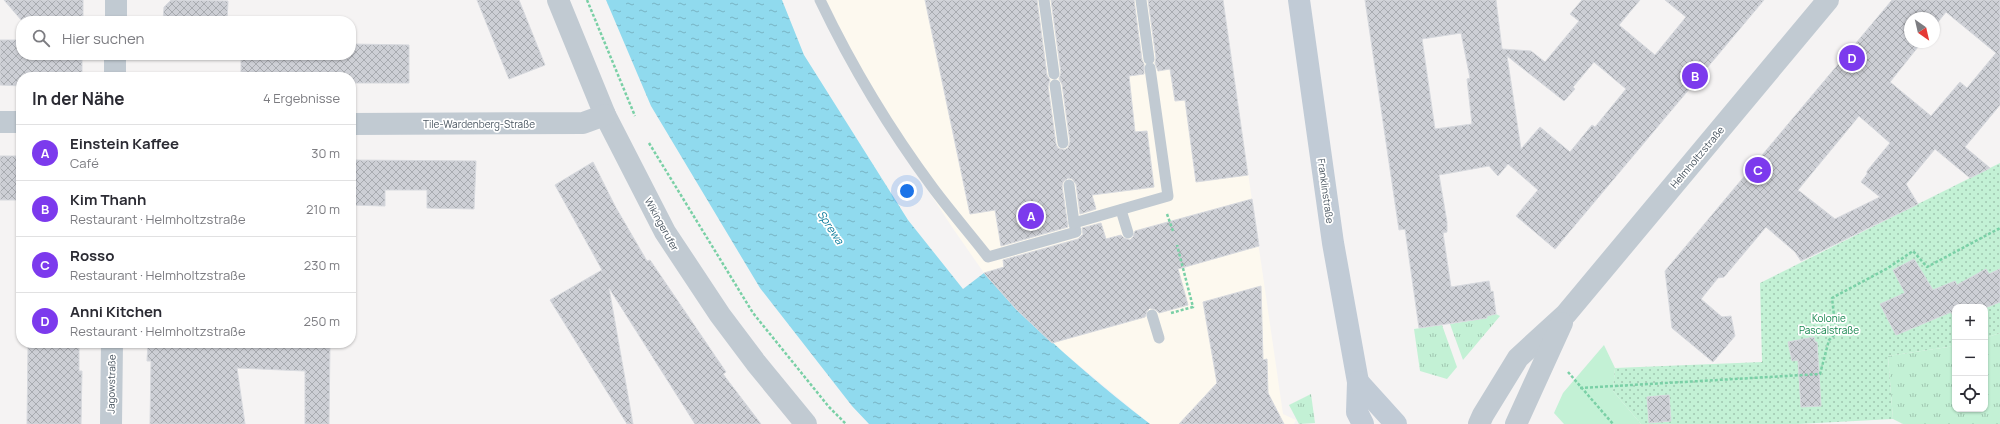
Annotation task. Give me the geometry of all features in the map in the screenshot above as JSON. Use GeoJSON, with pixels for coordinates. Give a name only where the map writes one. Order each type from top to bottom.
{"type":"FeatureCollection","features":[{"type":"Feature","properties":{"kind":"main road","name":"Franklinstraße"},"geometry":{"type":"LineString","coordinates":[[1299,0],[1333,243],[1358,382],[1357,412],[1363,424]]}},
{"type":"Feature","properties":{"kind":"main road"},"geometry":{"type":"LineString","coordinates":[[1358,382],[1396,424]]}},
{"type":"Feature","properties":{"kind":"street"},"geometry":{"type":"LineString","coordinates":[[116,0],[116,16]]}},
{"type":"Feature","properties":{"kind":"street","name":"Wikingerufer"},"geometry":{"type":"LineString","coordinates":[[558,0],[605,115],[665,232],[720,315],[756,363],[806,424]]}},
{"type":"Feature","properties":{"kind":"street","name":"Helmholtzstraße"},"geometry":{"type":"LineString","coordinates":[[1479,424],[1518,358],[1566,314],[1828,0]]}},
{"type":"Feature","properties":{"kind":"street"},"geometry":{"type":"LineString","coordinates":[[115,60],[115,72]]}},
{"type":"Feature","properties":{"kind":"street","name":"Tile-Wardenberg-Straße"},"geometry":{"type":"LineString","coordinates":[[356,124],[583,123],[605,115]]}},
{"type":"Feature","properties":{"kind":"street"},"geometry":{"type":"LineString","coordinates":[[0,122],[16,122]]}},
{"type":"Feature","properties":{"kind":"street","name":"Helmholtzstraße"},"geometry":{"type":"LineString","coordinates":[[1516,424],[1566,314]]}},
{"type":"Feature","properties":{"kind":"street","name":"Jagowstraße"},"geometry":{"type":"LineString","coordinates":[[111,424],[112,348]]}},
{"type":"Feature","properties":{"kind":"lane"},"geometry":{"type":"LineString","coordinates":[[820,0],[888,122],[934,189],[988,257],[1076,232],[1069,184]]}},
{"type":"Feature","properties":{"kind":"lane"},"geometry":{"type":"LineString","coordinates":[[1044,0],[1063,143]]}},
{"type":"Feature","properties":{"kind":"lane"},"geometry":{"type":"LineString","coordinates":[[1074,223],[1168,196],[1141,0]]}},
{"type":"Feature","properties":{"kind":"lane"},"geometry":{"type":"LineString","coordinates":[[1121,210],[1128,233]]}},
{"type":"Feature","properties":{"kind":"lane"},"geometry":{"type":"LineString","coordinates":[[1152,316],[1159,338]]}},
{"type":"Feature","properties":{"kind":"path"},"geometry":{"type":"LineString","coordinates":[[587,0],[637,123]]}},
{"type":"Feature","properties":{"kind":"path"},"geometry":{"type":"LineString","coordinates":[[648,142],[753,313],[829,407],[846,424]]}},
{"type":"Feature","properties":{"kind":"path"},"geometry":{"type":"LineString","coordinates":[[1580,388],[1820,374],[1829,340],[1836,332],[1832,298],[1888,268],[1913,251],[1927,267],[2000,228]]}},
{"type":"Feature","properties":{"kind":"path"},"geometry":{"type":"LineString","coordinates":[[1152,316],[1194,306],[1177,245]]}},
{"type":"Feature","properties":{"kind":"path"},"geometry":{"type":"LineString","coordinates":[[1568,372],[1580,388],[1613,424]]}},
{"type":"Feature","properties":{"kind":"shaded area"},"geometry":{"type":"Polygon","coordinates":[[[815,0],[1223,0],[1283,414],[1296,420],[1294,424],[1150,424],[1051,342],[1016,309],[984,273],[952,227],[852,74],[815,0]]]}},
{"type":"Feature","properties":{"kind":"green space","name":"Kolonie Pascalstraße"},"geometry":{"type":"Polygon","coordinates":[[[2000,163],[2000,333],[1988,337],[1988,304],[1952,304],[1952,346],[1888,356],[1893,419],[1798,424],[1641,424],[1613,391],[1615,368],[1762,362],[1760,283],[2000,163]]]}},
{"type":"Feature","properties":{"kind":"green space"},"geometry":{"type":"Polygon","coordinates":[[[1496,314],[1500,316],[1463,360],[1450,324],[1487,318],[1487,316],[1496,314]]]}},
{"type":"Feature","properties":{"kind":"green space"},"geometry":{"type":"Polygon","coordinates":[[[1442,325],[1457,367],[1447,379],[1420,371],[1414,329],[1442,325]]]}},
{"type":"Feature","properties":{"kind":"green space"},"geometry":{"type":"Polygon","coordinates":[[[2000,333],[2000,424],[1903,424],[1893,419],[1888,356],[1952,346],[1952,412],[1988,412],[1988,337],[2000,333]]]}},
{"type":"Feature","properties":{"kind":"green space"},"geometry":{"type":"Polygon","coordinates":[[[1604,345],[1615,368],[1613,391],[1641,424],[1564,424],[1554,413],[1563,393],[1604,345]]]}},
{"type":"Feature","properties":{"kind":"green space"},"geometry":{"type":"Polygon","coordinates":[[[1311,394],[1315,423],[1299,424],[1289,405],[1311,394]]]}},
{"type":"Feature","properties":{"kind":"water","name":"Sprewa"},"geometry":{"type":"Polygon","coordinates":[[[606,0],[782,0],[804,55],[908,220],[963,289],[984,273],[1023,314],[1063,352],[1084,371],[1150,424],[869,424],[852,406],[760,288],[651,106],[606,0]]]}},
{"type":"Feature","properties":{"kind":"building"},"geometry":{"type":"Polygon","coordinates":[[[4,0],[83,0],[83,16],[18,16],[4,0]]]}},
{"type":"Feature","properties":{"kind":"building"},"geometry":{"type":"Polygon","coordinates":[[[171,0],[228,1],[227,16],[163,16],[164,7],[171,0]]]}},
{"type":"Feature","properties":{"kind":"building"},"geometry":{"type":"Polygon","coordinates":[[[477,0],[519,0],[545,65],[509,79],[477,0]]]}},
{"type":"Feature","properties":{"kind":"building"},"geometry":{"type":"Polygon","coordinates":[[[925,0],[1037,0],[1047,75],[1050,80],[1048,86],[1056,144],[1058,148],[1064,150],[1068,148],[1070,142],[1062,84],[1059,79],[1061,73],[1051,0],[1134,0],[1142,60],[1144,64],[1144,74],[1129,76],[1135,132],[1147,131],[1154,187],[1092,195],[1096,209],[1080,214],[1076,184],[1072,179],[1068,178],[1063,182],[1062,186],[1068,227],[1001,246],[995,210],[970,214],[925,0]]]}},
{"type":"Feature","properties":{"kind":"building"},"geometry":{"type":"Polygon","coordinates":[[[1148,0],[1223,0],[1248,175],[1196,182],[1185,100],[1175,101],[1170,69],[1158,71],[1155,63],[1156,58],[1148,0]]]}},
{"type":"Feature","properties":{"kind":"building"},"geometry":{"type":"Polygon","coordinates":[[[1365,0],[1496,0],[1502,49],[1531,51],[1545,62],[1579,21],[1570,14],[1582,0],[1640,0],[1619,25],[1655,55],[1686,17],[1665,0],[1764,0],[1555,249],[1516,216],[1538,190],[1508,164],[1498,176],[1489,166],[1439,175],[1447,222],[1447,232],[1443,233],[1451,287],[1489,281],[1491,292],[1493,291],[1496,314],[1487,316],[1487,318],[1419,328],[1405,229],[1399,230],[1365,0]],[[1461,33],[1422,39],[1435,129],[1472,124],[1467,79],[1470,78],[1461,33]],[[1507,56],[1521,149],[1540,127],[1570,152],[1592,125],[1595,127],[1626,89],[1594,62],[1573,87],[1575,89],[1564,101],[1507,56]]]}},
{"type":"Feature","properties":{"kind":"building"},"geometry":{"type":"Polygon","coordinates":[[[1892,0],[2000,0],[2000,105],[1965,147],[1990,168],[1970,178],[1935,149],[1906,184],[1918,204],[1801,261],[1795,252],[1766,227],[1724,277],[1718,278],[1701,299],[1722,317],[1731,316],[1735,336],[1713,362],[1672,328],[1665,271],[1892,0]],[[1904,12],[1904,48],[1917,48],[1890,82],[1931,116],[1960,82],[1967,88],[1996,53],[1946,12],[1940,20],[1940,12],[1904,12]],[[1859,116],[1798,190],[1835,219],[1880,197],[1861,182],[1867,174],[1867,171],[1890,143],[1859,116]]]}},
{"type":"Feature","properties":{"kind":"building"},"geometry":{"type":"Polygon","coordinates":[[[0,40],[16,40],[16,60],[82,60],[82,72],[16,72],[16,86],[0,85],[0,40]]]}},
{"type":"Feature","properties":{"kind":"building"},"geometry":{"type":"Polygon","coordinates":[[[356,44],[409,45],[409,83],[356,83],[356,72],[241,72],[241,60],[356,60],[356,44]]]}},
{"type":"Feature","properties":{"kind":"building"},"geometry":{"type":"Polygon","coordinates":[[[0,156],[16,156],[16,200],[0,200],[0,156]]]}},
{"type":"Feature","properties":{"kind":"building"},"geometry":{"type":"Polygon","coordinates":[[[356,160],[476,161],[474,209],[427,208],[427,190],[385,190],[385,206],[356,205],[356,160]]]}},
{"type":"Feature","properties":{"kind":"building"},"geometry":{"type":"Polygon","coordinates":[[[593,162],[615,206],[647,261],[650,260],[726,372],[723,374],[761,424],[695,424],[609,288],[633,424],[627,424],[550,300],[602,270],[555,185],[593,162]]]}},
{"type":"Feature","properties":{"kind":"building"},"geometry":{"type":"Polygon","coordinates":[[[1252,199],[1259,246],[1178,269],[1188,305],[1159,313],[1150,308],[1145,317],[1052,343],[1016,309],[984,273],[1004,267],[1003,260],[1078,239],[1083,234],[1082,228],[1101,223],[1106,239],[1121,235],[1130,240],[1135,231],[1252,199]]]}},
{"type":"Feature","properties":{"kind":"building"},"geometry":{"type":"Polygon","coordinates":[[[1914,259],[1933,290],[1955,281],[1957,285],[1986,269],[1989,274],[2000,269],[2000,302],[1988,307],[1988,304],[1952,304],[1952,314],[1951,312],[1896,335],[1880,304],[1905,293],[1893,270],[1914,259]]]}},
{"type":"Feature","properties":{"kind":"building"},"geometry":{"type":"Polygon","coordinates":[[[1261,286],[1263,360],[1267,359],[1268,393],[1284,424],[1179,424],[1217,383],[1203,302],[1261,286]]]}},
{"type":"Feature","properties":{"kind":"building"},"geometry":{"type":"Polygon","coordinates":[[[1814,337],[1815,342],[1817,342],[1821,406],[1801,407],[1798,360],[1792,361],[1788,342],[1814,337]]]}},
{"type":"Feature","properties":{"kind":"building"},"geometry":{"type":"Polygon","coordinates":[[[28,348],[79,348],[79,371],[82,371],[81,424],[27,424],[28,348]]]}},
{"type":"Feature","properties":{"kind":"building"},"geometry":{"type":"Polygon","coordinates":[[[148,348],[330,348],[329,424],[305,424],[305,371],[237,368],[245,424],[150,424],[151,361],[147,361],[148,348]]]}},
{"type":"Feature","properties":{"kind":"building"},"geometry":{"type":"Polygon","coordinates":[[[1669,395],[1671,421],[1649,423],[1647,397],[1669,395]]]}},
{"type":"Feature","properties":{"kind":"place","name":"Anni Kitchen"},"geometry":{"type":"Point","coordinates":[1852,58]}},
{"type":"Feature","properties":{"kind":"place","name":"Kim Thanh"},"geometry":{"type":"Point","coordinates":[1695,76]}},
{"type":"Feature","properties":{"kind":"place","name":"Rosso"},"geometry":{"type":"Point","coordinates":[1758,170]}},
{"type":"Feature","properties":{"kind":"place","name":"Einstein Kaffee"},"geometry":{"type":"Point","coordinates":[1031,216]}}]}
